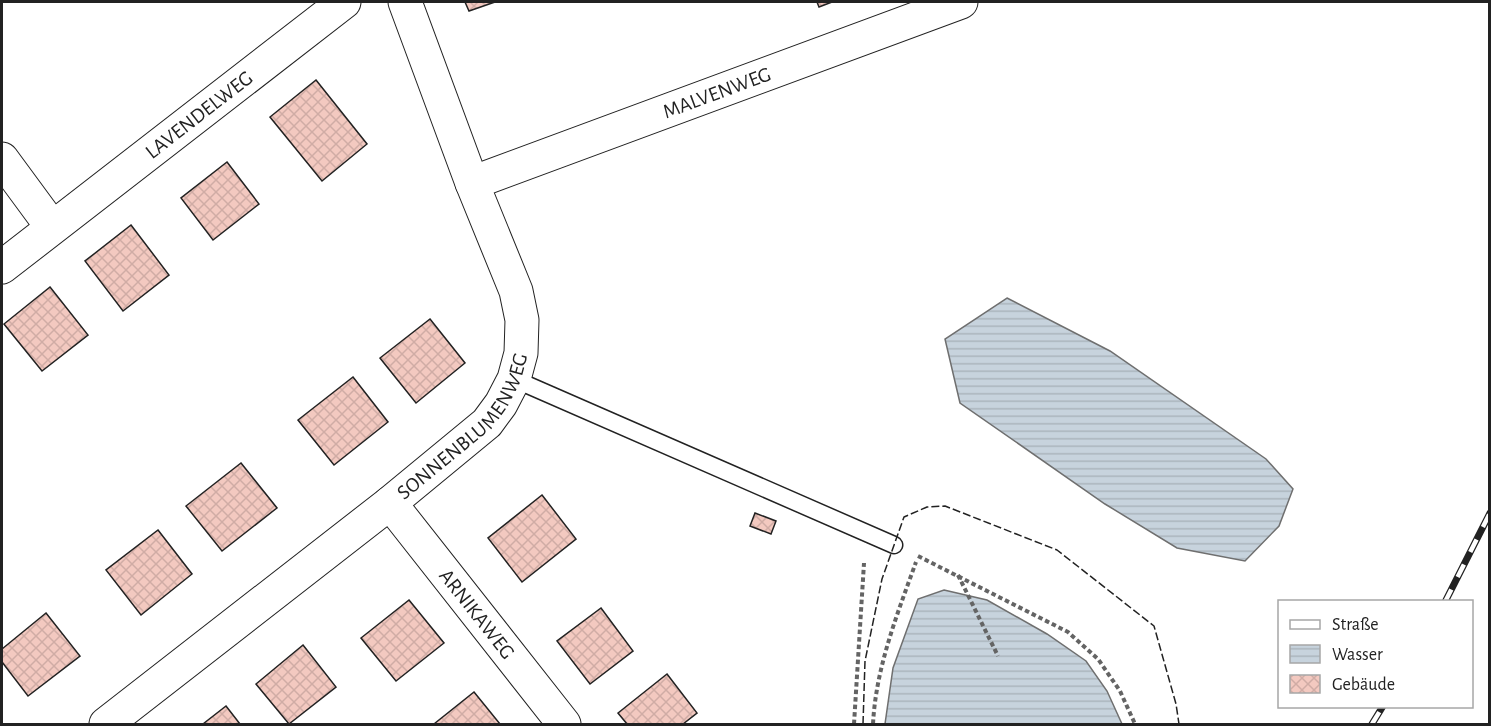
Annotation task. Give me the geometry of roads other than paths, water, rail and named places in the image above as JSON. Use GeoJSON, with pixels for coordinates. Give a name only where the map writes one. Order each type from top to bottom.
{"type":"FeatureCollection","features":[{"type":"Feature","properties":{"kind":"street","name":"LAVENDELWEG"},"geometry":{"type":"LineString","coordinates":[[2,267],[344,2]]}},
{"type":"Feature","properties":{"kind":"street","name":"SONNENBLUMENWEG"},"geometry":{"type":"LineString","coordinates":[[106,724],[390,503],[487,423],[501,404],[514,379],[521,353],[522,320],[516,291],[472,183],[405,2]]}},
{"type":"Feature","properties":{"kind":"street","name":"MALVENWEG"},"geometry":{"type":"LineString","coordinates":[[472,183],[961,2]]}},
{"type":"Feature","properties":{"kind":"street"},"geometry":{"type":"LineString","coordinates":[[2,159],[52,226]]}},
{"type":"Feature","properties":{"kind":"street","name":"ARNIKAWEG"},"geometry":{"type":"LineString","coordinates":[[390,503],[564,724]]}},
{"type":"Feature","properties":{"kind":"lane"},"geometry":{"type":"LineString","coordinates":[[514,379],[894,545]]}},
{"type":"Feature","properties":{"kind":"water"},"geometry":{"type":"Polygon","coordinates":[[[1007,298],[1110,351],[1266,459],[1293,489],[1279,526],[1245,561],[1177,548],[1105,504],[960,403],[945,339],[1007,298]]]}},
{"type":"Feature","properties":{"kind":"water"},"geometry":{"type":"Polygon","coordinates":[[[944,590],[987,600],[1047,634],[1086,661],[1107,691],[1122,724],[885,724],[893,668],[918,599],[944,590]]]}},
{"type":"Feature","properties":{"kind":"railway"},"geometry":{"type":"LineString","coordinates":[[1446,600],[1490,513]]}},
{"type":"Feature","properties":{"kind":"railway"},"geometry":{"type":"LineString","coordinates":[[1372,724],[1382,708]]}}]}
